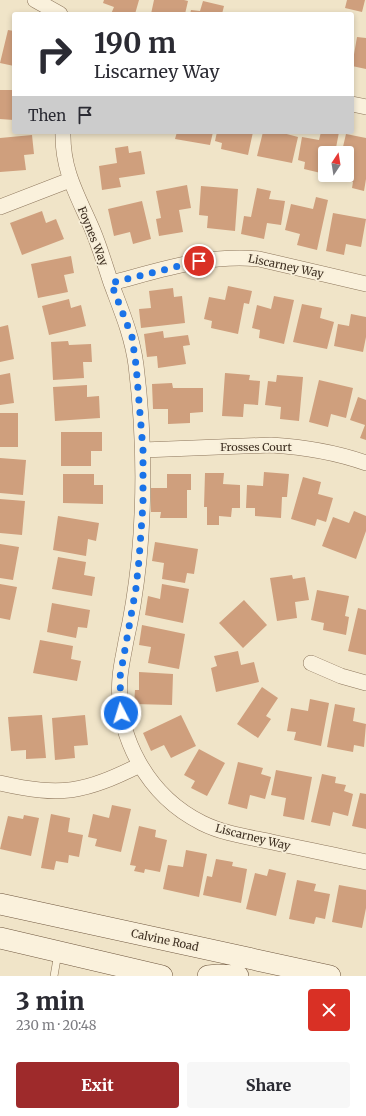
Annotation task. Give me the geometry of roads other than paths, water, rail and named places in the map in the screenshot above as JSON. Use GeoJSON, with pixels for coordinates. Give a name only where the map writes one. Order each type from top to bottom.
{"type":"FeatureCollection","features":[{"type":"Feature","properties":{"kind":"main road","name":"Calvine Road"},"geometry":{"type":"LineString","coordinates":[[0,904],[306,973],[330,976]]}},
{"type":"Feature","properties":{"kind":"main road"},"geometry":{"type":"LineString","coordinates":[[0,938],[162,976]]}},
{"type":"Feature","properties":{"kind":"main road"},"geometry":{"type":"LineString","coordinates":[[208,976],[218,974],[238,976]]}},
{"type":"Feature","properties":{"kind":"street"},"geometry":{"type":"LineString","coordinates":[[35,0],[56,12]]}},
{"type":"Feature","properties":{"kind":"street"},"geometry":{"type":"LineString","coordinates":[[354,104],[366,107]]}},
{"type":"Feature","properties":{"kind":"street","name":"Foynes Way"},"geometry":{"type":"LineString","coordinates":[[63,134],[63,150],[70,180],[94,233],[132,337],[136,365],[143,450],[143,504],[136,588],[120,677],[119,695],[125,731],[140,765]]}},
{"type":"Feature","properties":{"kind":"street"},"geometry":{"type":"LineString","coordinates":[[0,207],[70,180]]}},
{"type":"Feature","properties":{"kind":"street","name":"Liscarney Way"},"geometry":{"type":"LineString","coordinates":[[111,283],[207,259],[242,257],[259,259],[366,284]]}},
{"type":"Feature","properties":{"kind":"street","name":"Frosses Court"},"geometry":{"type":"LineString","coordinates":[[143,450],[272,445],[292,446],[332,453],[366,463]]}},
{"type":"Feature","properties":{"kind":"street"},"geometry":{"type":"LineString","coordinates":[[311,663],[341,676],[366,683]]}},
{"type":"Feature","properties":{"kind":"street"},"geometry":{"type":"LineString","coordinates":[[0,783],[42,791],[76,790],[108,781],[140,765]]}},
{"type":"Feature","properties":{"kind":"street","name":"Liscarney Way"},"geometry":{"type":"LineString","coordinates":[[140,765],[153,784],[165,797],[186,814],[202,823],[237,835],[366,862]]}},
{"type":"Feature","properties":{"kind":"lane"},"geometry":{"type":"LineString","coordinates":[[54,976],[58,952]]}}]}
